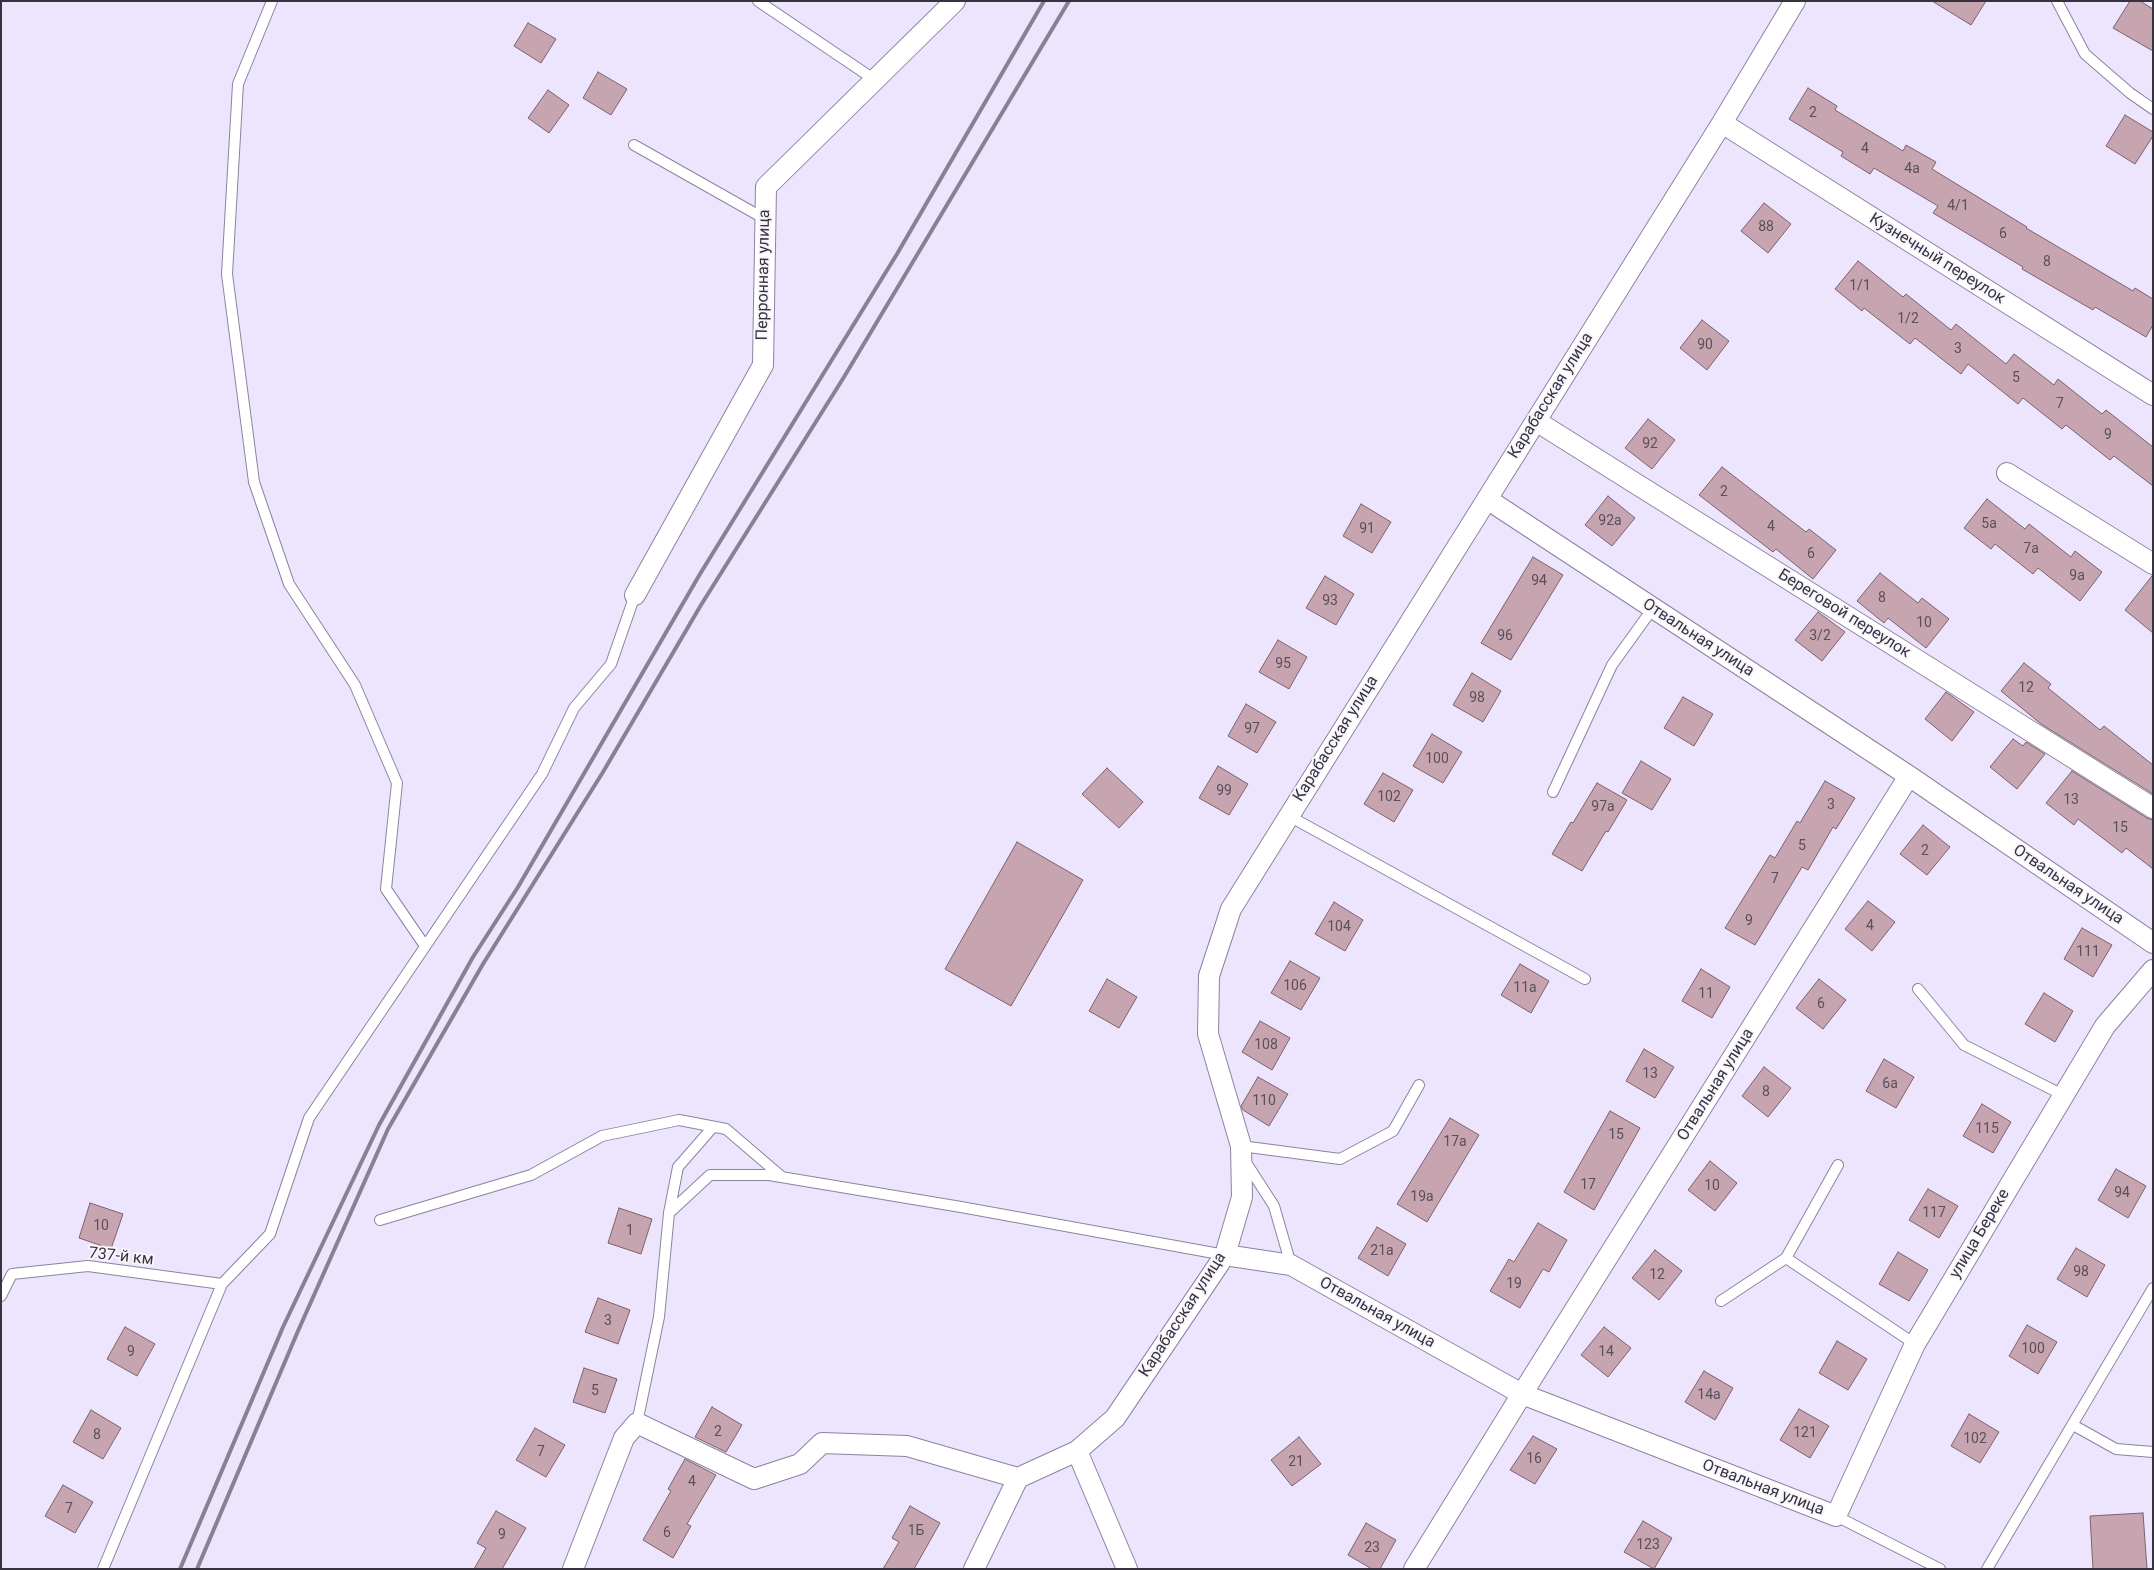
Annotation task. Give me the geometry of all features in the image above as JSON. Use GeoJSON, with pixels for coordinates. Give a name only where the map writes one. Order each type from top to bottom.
{"type":"FeatureCollection","features":[{"type":"Feature","properties":{"kind":"street","name":"Перронная улица"},"geometry":{"type":"LineString","coordinates":[[634,595],[763,364],[766,188],[955,1]]}},
{"type":"Feature","properties":{"kind":"street","name":"Карабасская улица"},"geometry":{"type":"LineString","coordinates":[[1018,1478],[1077,1451],[1115,1418],[1224,1255],[1242,1197],[1241,1151],[1208,1034],[1209,976],[1231,909],[1722,122],[1795,1]]}},
{"type":"Feature","properties":{"kind":"street","name":"Кузнечный переулок"},"geometry":{"type":"LineString","coordinates":[[1722,122],[2153,395]]}},
{"type":"Feature","properties":{"kind":"street","name":"Береговой переулок"},"geometry":{"type":"LineString","coordinates":[[1536,421],[2153,808]]}},
{"type":"Feature","properties":{"kind":"street"},"geometry":{"type":"LineString","coordinates":[[2007,473],[2153,564]]}},
{"type":"Feature","properties":{"kind":"street","name":"Отвальная улица"},"geometry":{"type":"LineString","coordinates":[[1487,499],[1909,776],[2153,943]]}},
{"type":"Feature","properties":{"kind":"street","name":"Отвальная улица"},"geometry":{"type":"LineString","coordinates":[[1414,1569],[1909,776]]}},
{"type":"Feature","properties":{"kind":"street","name":"улица Береке"},"geometry":{"type":"LineString","coordinates":[[1836,1516],[1915,1344],[2105,1026],[2153,970]]}},
{"type":"Feature","properties":{"kind":"street","name":"Отвальная улица"},"geometry":{"type":"LineString","coordinates":[[1224,1255],[1291,1265],[1522,1394],[1836,1516]]}},
{"type":"Feature","properties":{"kind":"street"},"geometry":{"type":"LineString","coordinates":[[573,1569],[624,1438],[637,1424],[754,1479],[800,1464],[822,1444],[907,1446],[1018,1478],[974,1569]]}},
{"type":"Feature","properties":{"kind":"street"},"geometry":{"type":"LineString","coordinates":[[1077,1451],[1127,1569]]}},
{"type":"Feature","properties":{"kind":"lane"},"geometry":{"type":"LineString","coordinates":[[272,1],[238,84],[227,274],[254,482],[288,584],[355,685],[397,783],[386,889],[425,946]]}},
{"type":"Feature","properties":{"kind":"lane"},"geometry":{"type":"LineString","coordinates":[[758,1],[875,80]]}},
{"type":"Feature","properties":{"kind":"lane"},"geometry":{"type":"LineString","coordinates":[[2057,1],[2085,54],[2153,110]]}},
{"type":"Feature","properties":{"kind":"lane"},"geometry":{"type":"LineString","coordinates":[[634,145],[765,219]]}},
{"type":"Feature","properties":{"kind":"lane"},"geometry":{"type":"LineString","coordinates":[[103,1569],[222,1284],[270,1234],[309,1118],[542,774],[574,708],[611,664],[634,595]]}},
{"type":"Feature","properties":{"kind":"lane"},"geometry":{"type":"LineString","coordinates":[[1553,792],[1612,665],[1653,608]]}},
{"type":"Feature","properties":{"kind":"lane"},"geometry":{"type":"LineString","coordinates":[[1289,816],[1585,979]]}},
{"type":"Feature","properties":{"kind":"lane"},"geometry":{"type":"LineString","coordinates":[[1918,989],[1964,1045],[2063,1095]]}},
{"type":"Feature","properties":{"kind":"lane"},"geometry":{"type":"LineString","coordinates":[[1241,1151],[1340,1159],[1394,1132],[1419,1085]]}},
{"type":"Feature","properties":{"kind":"lane"},"geometry":{"type":"LineString","coordinates":[[380,1220],[530,1175],[602,1136],[679,1120],[726,1129],[782,1177]]}},
{"type":"Feature","properties":{"kind":"lane"},"geometry":{"type":"LineString","coordinates":[[637,1424],[659,1317],[669,1213],[678,1167],[713,1127]]}},
{"type":"Feature","properties":{"kind":"lane"},"geometry":{"type":"LineString","coordinates":[[1241,1151],[1274,1206],[1291,1265]]}},
{"type":"Feature","properties":{"kind":"lane"},"geometry":{"type":"LineString","coordinates":[[1721,1301],[1786,1258],[1838,1164]]}},
{"type":"Feature","properties":{"kind":"lane"},"geometry":{"type":"LineString","coordinates":[[669,1213],[710,1175],[769,1175],[961,1207],[1224,1255]]}},
{"type":"Feature","properties":{"kind":"lane"},"geometry":{"type":"LineString","coordinates":[[1786,1258],[1915,1344]]}},
{"type":"Feature","properties":{"kind":"lane","name":"737-й км"},"geometry":{"type":"LineString","coordinates":[[1,1296],[12,1274],[88,1266],[222,1284]]}},
{"type":"Feature","properties":{"kind":"lane"},"geometry":{"type":"LineString","coordinates":[[1987,1569],[2153,1288]]}},
{"type":"Feature","properties":{"kind":"lane"},"geometry":{"type":"LineString","coordinates":[[2073,1425],[2116,1449],[2153,1452]]}},
{"type":"Feature","properties":{"kind":"lane"},"geometry":{"type":"LineString","coordinates":[[1836,1516],[1940,1569]]}},
{"type":"Feature","properties":{"kind":"building"},"geometry":{"type":"Polygon","coordinates":[[[1932,1],[1986,1],[1971,25],[1932,1]]]}},
{"type":"Feature","properties":{"kind":"building"},"geometry":{"type":"Polygon","coordinates":[[[2130,1],[2140,1],[2153,9],[2153,51],[2113,28],[2130,1]]]}},
{"type":"Feature","properties":{"kind":"building"},"geometry":{"type":"Polygon","coordinates":[[[528,23],[556,39],[541,63],[514,46],[528,23]]]}},
{"type":"Feature","properties":{"kind":"building"},"geometry":{"type":"Polygon","coordinates":[[[598,72],[627,89],[611,115],[583,98],[598,72]]]}},
{"type":"Feature","properties":{"kind":"building"},"geometry":{"type":"Polygon","coordinates":[[[1808,88],[1837,106],[1835,110],[1903,151],[1906,145],[1936,162],[1932,169],[2026,228],[2133,291],[2135,288],[2153,299],[2153,325],[2146,337],[2095,307],[2093,310],[2022,269],[2023,267],[1933,213],[1938,206],[1874,168],[1870,174],[1841,156],[1843,152],[1789,119],[1808,88]]]}},
{"type":"Feature","properties":{"kind":"building"},"geometry":{"type":"Polygon","coordinates":[[[548,90],[569,105],[549,133],[528,118],[548,90]]]}},
{"type":"Feature","properties":{"kind":"building"},"geometry":{"type":"Polygon","coordinates":[[[2125,115],[2153,132],[2153,136],[2135,164],[2106,146],[2125,115]]]}},
{"type":"Feature","properties":{"kind":"building"},"geometry":{"type":"Polygon","coordinates":[[[1764,203],[1791,224],[1768,253],[1741,231],[1764,203]]]}},
{"type":"Feature","properties":{"kind":"building"},"geometry":{"type":"Polygon","coordinates":[[[1858,261],[1903,297],[1906,294],[1951,330],[1956,324],[2006,364],[2014,354],[2054,385],[2058,379],[2102,414],[2106,410],[2153,447],[2153,486],[2114,456],[2110,460],[2066,425],[2062,429],[2023,398],[2018,404],[1968,364],[1961,374],[1915,338],[1910,344],[1864,308],[1862,311],[1835,289],[1858,261]]]}},
{"type":"Feature","properties":{"kind":"building"},"geometry":{"type":"Polygon","coordinates":[[[1702,320],[1729,341],[1707,370],[1680,348],[1702,320]]]}},
{"type":"Feature","properties":{"kind":"building"},"geometry":{"type":"Polygon","coordinates":[[[1648,419],[1675,440],[1652,469],[1625,448],[1648,419]]]}},
{"type":"Feature","properties":{"kind":"building"},"geometry":{"type":"Polygon","coordinates":[[[1722,467],[1806,532],[1809,529],[1836,550],[1813,579],[1776,549],[1773,552],[1699,495],[1722,467]]]}},
{"type":"Feature","properties":{"kind":"building"},"geometry":{"type":"Polygon","coordinates":[[[1608,496],[1635,518],[1612,546],[1585,525],[1608,496]]]}},
{"type":"Feature","properties":{"kind":"building"},"geometry":{"type":"Polygon","coordinates":[[[1987,499],[2025,529],[2029,524],[2071,557],[2075,551],[2102,572],[2080,601],[2038,568],[2033,574],[1995,544],[1991,549],[1964,528],[1987,499]]]}},
{"type":"Feature","properties":{"kind":"building"},"geometry":{"type":"Polygon","coordinates":[[[1361,504],[1391,522],[1372,553],[1343,536],[1361,504]]]}},
{"type":"Feature","properties":{"kind":"building"},"geometry":{"type":"Polygon","coordinates":[[[1533,557],[1563,575],[1511,660],[1481,643],[1533,557]]]}},
{"type":"Feature","properties":{"kind":"building"},"geometry":{"type":"Polygon","coordinates":[[[1880,573],[1918,603],[1922,598],[1949,619],[1926,648],[1888,618],[1884,623],[1857,601],[1880,573]]]}},
{"type":"Feature","properties":{"kind":"building"},"geometry":{"type":"Polygon","coordinates":[[[1325,576],[1354,594],[1336,625],[1306,608],[1325,576]]]}},
{"type":"Feature","properties":{"kind":"building"},"geometry":{"type":"Polygon","coordinates":[[[2153,576],[2153,633],[2125,610],[2153,576]]]}},
{"type":"Feature","properties":{"kind":"building"},"geometry":{"type":"Polygon","coordinates":[[[1818,612],[1845,632],[1822,661],[1795,640],[1818,612]]]}},
{"type":"Feature","properties":{"kind":"building"},"geometry":{"type":"Polygon","coordinates":[[[1278,640],[1307,657],[1289,689],[1259,672],[1278,640]]]}},
{"type":"Feature","properties":{"kind":"building"},"geometry":{"type":"Polygon","coordinates":[[[2024,663],[2051,684],[2048,688],[2100,730],[2104,726],[2153,765],[2153,794],[2041,724],[2001,691],[2024,663]]]}},
{"type":"Feature","properties":{"kind":"building"},"geometry":{"type":"Polygon","coordinates":[[[1472,673],[1501,691],[1483,722],[1453,705],[1472,673]]]}},
{"type":"Feature","properties":{"kind":"building"},"geometry":{"type":"Polygon","coordinates":[[[1946,692],[1974,712],[1952,741],[1925,719],[1946,692]]]}},
{"type":"Feature","properties":{"kind":"building"},"geometry":{"type":"Polygon","coordinates":[[[1683,697],[1713,714],[1694,746],[1664,728],[1683,697]]]}},
{"type":"Feature","properties":{"kind":"building"},"geometry":{"type":"Polygon","coordinates":[[[1246,704],[1276,722],[1257,753],[1228,736],[1246,704]]]}},
{"type":"Feature","properties":{"kind":"building"},"geometry":{"type":"Polygon","coordinates":[[[1432,734],[1462,752],[1443,783],[1413,766],[1432,734]]]}},
{"type":"Feature","properties":{"kind":"building"},"geometry":{"type":"Polygon","coordinates":[[[2013,739],[2023,746],[2026,742],[2045,754],[2017,789],[1990,767],[2013,739]]]}},
{"type":"Feature","properties":{"kind":"building"},"geometry":{"type":"Polygon","coordinates":[[[1641,761],[1671,779],[1652,810],[1622,793],[1641,761]]]}},
{"type":"Feature","properties":{"kind":"building"},"geometry":{"type":"Polygon","coordinates":[[[1218,766],[1248,784],[1229,815],[1199,798],[1218,766]]]}},
{"type":"Feature","properties":{"kind":"building"},"geometry":{"type":"Polygon","coordinates":[[[1107,768],[1143,802],[1119,828],[1082,794],[1107,768]]]}},
{"type":"Feature","properties":{"kind":"building"},"geometry":{"type":"Polygon","coordinates":[[[2072,771],[2153,820],[2153,869],[2126,848],[2122,853],[2078,819],[2074,825],[2046,803],[2072,771]]]}},
{"type":"Feature","properties":{"kind":"building"},"geometry":{"type":"Polygon","coordinates":[[[1383,773],[1413,790],[1394,822],[1364,804],[1383,773]]]}},
{"type":"Feature","properties":{"kind":"building"},"geometry":{"type":"Polygon","coordinates":[[[1825,781],[1855,798],[1836,829],[1833,827],[1808,870],[1802,867],[1755,945],[1725,928],[1770,855],[1775,858],[1797,821],[1800,823],[1825,781]]]}},
{"type":"Feature","properties":{"kind":"building"},"geometry":{"type":"Polygon","coordinates":[[[1597,783],[1627,800],[1582,871],[1552,854],[1597,783]]]}},
{"type":"Feature","properties":{"kind":"building"},"geometry":{"type":"Polygon","coordinates":[[[1923,825],[1950,847],[1927,875],[1900,854],[1923,825]]]}},
{"type":"Feature","properties":{"kind":"building"},"geometry":{"type":"Polygon","coordinates":[[[1017,842],[1083,880],[1011,1006],[945,969],[1017,842]]]}},
{"type":"Feature","properties":{"kind":"building"},"geometry":{"type":"Polygon","coordinates":[[[1868,901],[1895,922],[1872,951],[1845,929],[1868,901]]]}},
{"type":"Feature","properties":{"kind":"building"},"geometry":{"type":"Polygon","coordinates":[[[1334,902],[1363,920],[1345,951],[1315,934],[1334,902]]]}},
{"type":"Feature","properties":{"kind":"building"},"geometry":{"type":"Polygon","coordinates":[[[2082,928],[2112,945],[2093,977],[2064,959],[2082,928]]]}},
{"type":"Feature","properties":{"kind":"building"},"geometry":{"type":"Polygon","coordinates":[[[1290,961],[1320,978],[1301,1010],[1271,993],[1290,961]]]}},
{"type":"Feature","properties":{"kind":"building"},"geometry":{"type":"Polygon","coordinates":[[[1520,964],[1549,981],[1531,1013],[1501,995],[1520,964]]]}},
{"type":"Feature","properties":{"kind":"building"},"geometry":{"type":"Polygon","coordinates":[[[1701,969],[1730,987],[1712,1018],[1682,1001],[1701,969]]]}},
{"type":"Feature","properties":{"kind":"building"},"geometry":{"type":"Polygon","coordinates":[[[1107,979],[1137,997],[1119,1028],[1089,1011],[1107,979]]]}},
{"type":"Feature","properties":{"kind":"building"},"geometry":{"type":"Polygon","coordinates":[[[1819,979],[1846,1000],[1823,1029],[1796,1008],[1819,979]]]}},
{"type":"Feature","properties":{"kind":"building"},"geometry":{"type":"Polygon","coordinates":[[[2044,993],[2073,1011],[2055,1042],[2025,1024],[2044,993]]]}},
{"type":"Feature","properties":{"kind":"building"},"geometry":{"type":"Polygon","coordinates":[[[1260,1021],[1290,1038],[1272,1070],[1242,1052],[1260,1021]]]}},
{"type":"Feature","properties":{"kind":"building"},"geometry":{"type":"Polygon","coordinates":[[[1644,1049],[1674,1067],[1655,1098],[1626,1081],[1644,1049]]]}},
{"type":"Feature","properties":{"kind":"building"},"geometry":{"type":"Polygon","coordinates":[[[1884,1059],[1914,1077],[1896,1108],[1866,1091],[1884,1059]]]}},
{"type":"Feature","properties":{"kind":"building"},"geometry":{"type":"Polygon","coordinates":[[[1764,1067],[1791,1088],[1768,1117],[1742,1096],[1764,1067]]]}},
{"type":"Feature","properties":{"kind":"building"},"geometry":{"type":"Polygon","coordinates":[[[1258,1077],[1288,1094],[1269,1126],[1243,1110],[1241,1106],[1258,1077]]]}},
{"type":"Feature","properties":{"kind":"building"},"geometry":{"type":"Polygon","coordinates":[[[1982,1104],[2011,1122],[1993,1153],[1963,1136],[1982,1104]]]}},
{"type":"Feature","properties":{"kind":"building"},"geometry":{"type":"Polygon","coordinates":[[[1610,1111],[1640,1128],[1594,1210],[1564,1192],[1610,1111]]]}},
{"type":"Feature","properties":{"kind":"building"},"geometry":{"type":"Polygon","coordinates":[[[1450,1118],[1479,1135],[1427,1222],[1397,1204],[1450,1118]]]}},
{"type":"Feature","properties":{"kind":"building"},"geometry":{"type":"Polygon","coordinates":[[[1710,1161],[1737,1183],[1715,1211],[1688,1190],[1710,1161]]]}},
{"type":"Feature","properties":{"kind":"building"},"geometry":{"type":"Polygon","coordinates":[[[2116,1169],[2146,1186],[2128,1218],[2098,1200],[2116,1169]]]}},
{"type":"Feature","properties":{"kind":"building"},"geometry":{"type":"Polygon","coordinates":[[[1928,1189],[1958,1206],[1939,1238],[1909,1220],[1928,1189]]]}},
{"type":"Feature","properties":{"kind":"building"},"geometry":{"type":"Polygon","coordinates":[[[90,1203],[123,1214],[111,1249],[79,1238],[90,1203]]]}},
{"type":"Feature","properties":{"kind":"building"},"geometry":{"type":"Polygon","coordinates":[[[619,1208],[652,1219],[641,1254],[608,1243],[619,1208]]]}},
{"type":"Feature","properties":{"kind":"building"},"geometry":{"type":"Polygon","coordinates":[[[1538,1223],[1567,1240],[1549,1272],[1543,1269],[1520,1308],[1490,1291],[1509,1259],[1514,1262],[1538,1223]]]}},
{"type":"Feature","properties":{"kind":"building"},"geometry":{"type":"Polygon","coordinates":[[[1377,1227],[1406,1244],[1388,1276],[1358,1258],[1377,1227]]]}},
{"type":"Feature","properties":{"kind":"building"},"geometry":{"type":"Polygon","coordinates":[[[2076,1248],[2105,1265],[2087,1297],[2057,1279],[2076,1248]]]}},
{"type":"Feature","properties":{"kind":"building"},"geometry":{"type":"Polygon","coordinates":[[[1655,1250],[1682,1271],[1659,1300],[1632,1278],[1655,1250]]]}},
{"type":"Feature","properties":{"kind":"building"},"geometry":{"type":"Polygon","coordinates":[[[1898,1252],[1928,1270],[1909,1301],[1879,1284],[1898,1252]]]}},
{"type":"Feature","properties":{"kind":"building"},"geometry":{"type":"Polygon","coordinates":[[[598,1298],[630,1310],[618,1344],[585,1332],[598,1298]]]}},
{"type":"Feature","properties":{"kind":"building"},"geometry":{"type":"Polygon","coordinates":[[[2027,1325],[2057,1342],[2038,1374],[2009,1356],[2027,1325]]]}},
{"type":"Feature","properties":{"kind":"building"},"geometry":{"type":"Polygon","coordinates":[[[125,1327],[155,1344],[137,1376],[107,1359],[125,1327]]]}},
{"type":"Feature","properties":{"kind":"building"},"geometry":{"type":"Polygon","coordinates":[[[1604,1327],[1631,1348],[1608,1377],[1581,1355],[1604,1327]]]}},
{"type":"Feature","properties":{"kind":"building"},"geometry":{"type":"Polygon","coordinates":[[[1837,1341],[1867,1359],[1848,1390],[1819,1373],[1837,1341]]]}},
{"type":"Feature","properties":{"kind":"building"},"geometry":{"type":"Polygon","coordinates":[[[584,1368],[617,1379],[605,1413],[573,1402],[584,1368]]]}},
{"type":"Feature","properties":{"kind":"building"},"geometry":{"type":"Polygon","coordinates":[[[1704,1371],[1733,1388],[1715,1420],[1685,1402],[1704,1371]]]}},
{"type":"Feature","properties":{"kind":"building"},"geometry":{"type":"Polygon","coordinates":[[[712,1407],[742,1425],[726,1452],[695,1437],[712,1407]]]}},
{"type":"Feature","properties":{"kind":"building"},"geometry":{"type":"Polygon","coordinates":[[[1799,1409],[1829,1426],[1810,1458],[1780,1440],[1799,1409]]]}},
{"type":"Feature","properties":{"kind":"building"},"geometry":{"type":"Polygon","coordinates":[[[91,1410],[121,1428],[103,1459],[73,1442],[91,1410]]]}},
{"type":"Feature","properties":{"kind":"building"},"geometry":{"type":"Polygon","coordinates":[[[1969,1414],[1999,1432],[1980,1463],[1951,1446],[1969,1414]]]}},
{"type":"Feature","properties":{"kind":"building"},"geometry":{"type":"Polygon","coordinates":[[[535,1428],[565,1445],[546,1477],[516,1460],[535,1428]]]}},
{"type":"Feature","properties":{"kind":"building"},"geometry":{"type":"Polygon","coordinates":[[[1533,1436],[1557,1449],[1535,1484],[1510,1470],[1533,1436]]]}},
{"type":"Feature","properties":{"kind":"building"},"geometry":{"type":"Polygon","coordinates":[[[1299,1437],[1321,1464],[1292,1486],[1271,1460],[1299,1437]]]}},
{"type":"Feature","properties":{"kind":"building"},"geometry":{"type":"Polygon","coordinates":[[[685,1459],[716,1475],[687,1524],[691,1526],[673,1558],[643,1540],[671,1491],[668,1489],[685,1459]]]}},
{"type":"Feature","properties":{"kind":"building"},"geometry":{"type":"Polygon","coordinates":[[[63,1485],[93,1502],[75,1533],[45,1516],[63,1485]]]}},
{"type":"Feature","properties":{"kind":"building"},"geometry":{"type":"Polygon","coordinates":[[[910,1506],[940,1523],[914,1569],[883,1569],[899,1542],[892,1538],[910,1506]]]}},
{"type":"Feature","properties":{"kind":"building"},"geometry":{"type":"Polygon","coordinates":[[[496,1511],[526,1528],[502,1569],[474,1569],[486,1548],[477,1543],[496,1511]]]}},
{"type":"Feature","properties":{"kind":"building"},"geometry":{"type":"Polygon","coordinates":[[[2143,1513],[2147,1569],[2093,1569],[2090,1516],[2143,1513]]]}},
{"type":"Feature","properties":{"kind":"building"},"geometry":{"type":"Polygon","coordinates":[[[1643,1521],[1672,1538],[1654,1569],[1624,1552],[1643,1521]]]}},
{"type":"Feature","properties":{"kind":"building"},"geometry":{"type":"Polygon","coordinates":[[[1366,1523],[1396,1540],[1380,1569],[1372,1569],[1348,1555],[1366,1523]]]}},
{"type":"Feature","properties":{"kind":"railway"},"geometry":{"type":"LineString","coordinates":[[180,1569],[283,1327],[379,1125],[473,957],[518,887],[700,574],[897,254],[1044,1]]}},
{"type":"Feature","properties":{"kind":"railway"},"geometry":{"type":"LineString","coordinates":[[197,1569],[298,1331],[388,1129],[483,964],[603,772],[701,605],[844,377],[1069,1]]}}]}
